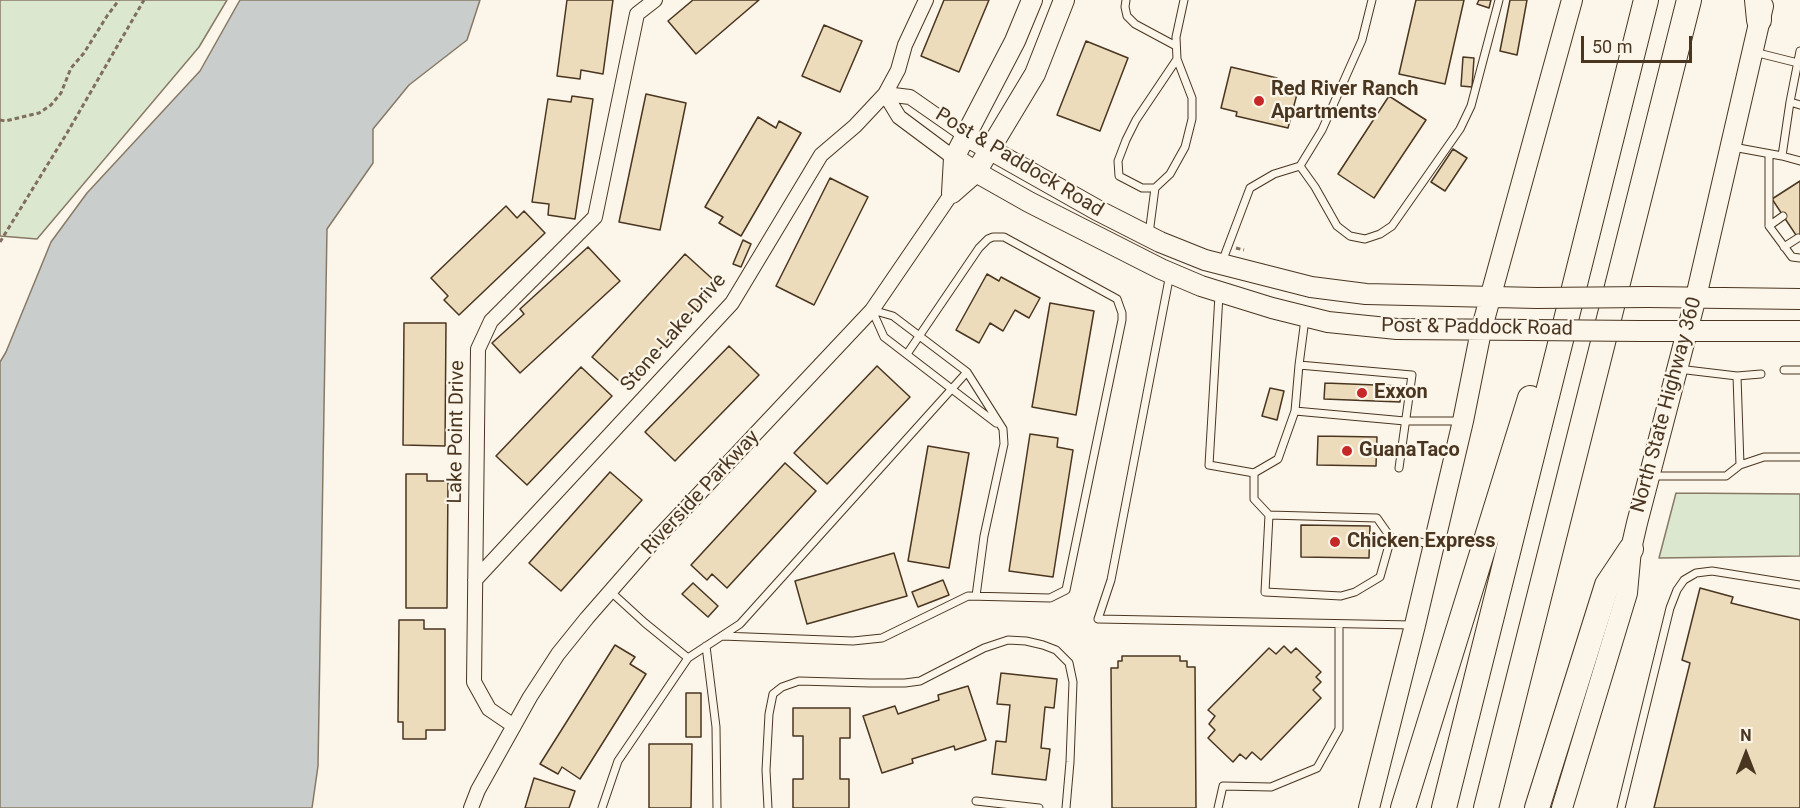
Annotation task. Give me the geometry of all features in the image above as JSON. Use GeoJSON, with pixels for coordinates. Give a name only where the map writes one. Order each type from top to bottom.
{"type":"FeatureCollection","features":[{"type":"Feature","properties":{"kind":"highway"},"geometry":{"type":"LineString","coordinates":[[1444,808],[1646,0]]}},
{"type":"Feature","properties":{"kind":"highway"},"geometry":{"type":"LineString","coordinates":[[1486,808],[1689,0]]}},
{"type":"Feature","properties":{"kind":"highway"},"geometry":{"type":"LineString","coordinates":[[1403,808],[1533,391],[1554,363]]}},
{"type":"Feature","properties":{"kind":"highway"},"geometry":{"type":"LineString","coordinates":[[1537,808],[1607,585],[1631,549]]}},
{"type":"Feature","properties":{"kind":"street","name":"Lake Point Drive"},"geometry":{"type":"LineString","coordinates":[[514,726],[489,709],[474,682],[478,349],[491,321],[595,217],[638,14],[655,0]]}},
{"type":"Feature","properties":{"kind":"street","name":"Stone Lake Drive"},"geometry":{"type":"LineString","coordinates":[[476,580],[732,303],[820,155],[855,126],[885,94],[898,70],[905,45],[926,0]]}},
{"type":"Feature","properties":{"kind":"street"},"geometry":{"type":"LineString","coordinates":[[952,193],[954,158],[1015,41],[1032,0]]}},
{"type":"Feature","properties":{"kind":"street","name":"Riverside Parkway"},"geometry":{"type":"LineString","coordinates":[[471,808],[478,790],[530,697],[558,654],[649,547],[872,310],[952,193],[976,172],[1035,74],[1064,0]]}},
{"type":"Feature","properties":{"kind":"street"},"geometry":{"type":"LineString","coordinates":[[1369,808],[1463,421],[1481,331],[1572,0]]}},
{"type":"Feature","properties":{"kind":"street","name":"North State Highway 360"},"geometry":{"type":"LineString","coordinates":[[1562,808],[1627,593],[1631,549],[1696,297],[1760,7]]}},
{"type":"Feature","properties":{"kind":"street","name":"Post & Paddock Road"},"geometry":{"type":"LineString","coordinates":[[885,94],[910,97],[989,150],[1149,236],[1205,260],[1311,287],[1355,292],[1490,297],[1800,299]]}},
{"type":"Feature","properties":{"kind":"street","name":"Post & Paddock Road"},"geometry":{"type":"LineString","coordinates":[[885,94],[899,117],[954,158],[1076,227],[1170,273],[1220,292],[1306,316],[1328,321],[1397,329],[1800,331]]}},
{"type":"Feature","properties":{"kind":"street"},"geometry":{"type":"LineString","coordinates":[[1220,292],[1221,264]]}},
{"type":"Feature","properties":{"kind":"lane"},"geometry":{"type":"LineString","coordinates":[[1126,0],[1127,16],[1135,24],[1176,46]]}},
{"type":"Feature","properties":{"kind":"lane"},"geometry":{"type":"LineString","coordinates":[[1149,236],[1155,188],[1170,174],[1185,147],[1192,119],[1191,98],[1177,59],[1176,46],[1184,0]]}},
{"type":"Feature","properties":{"kind":"lane"},"geometry":{"type":"LineString","coordinates":[[1221,264],[1250,188],[1274,174],[1300,166],[1322,130],[1362,40],[1372,0]]}},
{"type":"Feature","properties":{"kind":"lane"},"geometry":{"type":"LineString","coordinates":[[1300,166],[1337,226],[1350,236],[1365,239],[1380,234],[1392,226],[1460,129],[1471,106],[1499,0]]}},
{"type":"Feature","properties":{"kind":"lane"},"geometry":{"type":"LineString","coordinates":[[1751,51],[1798,63]]}},
{"type":"Feature","properties":{"kind":"lane"},"geometry":{"type":"LineString","coordinates":[[1782,156],[1800,51]]}},
{"type":"Feature","properties":{"kind":"lane"},"geometry":{"type":"LineString","coordinates":[[1155,188],[1142,188],[1119,176],[1118,161],[1136,120],[1177,59]]}},
{"type":"Feature","properties":{"kind":"lane"},"geometry":{"type":"LineString","coordinates":[[1790,102],[1800,105]]}},
{"type":"Feature","properties":{"kind":"lane"},"geometry":{"type":"LineString","coordinates":[[1730,146],[1800,161]]}},
{"type":"Feature","properties":{"kind":"lane"},"geometry":{"type":"LineString","coordinates":[[1769,154],[1768,226],[1792,256],[1800,258]]}},
{"type":"Feature","properties":{"kind":"lane"},"geometry":{"type":"LineString","coordinates":[[1768,226],[1783,216]]}},
{"type":"Feature","properties":{"kind":"lane"},"geometry":{"type":"LineString","coordinates":[[722,636],[853,641],[882,638],[968,596],[1050,598],[1066,590],[1113,368],[1122,313],[1117,298],[999,236],[988,239],[979,248],[907,354]]}},
{"type":"Feature","properties":{"kind":"lane"},"geometry":{"type":"LineString","coordinates":[[1784,247],[1798,238]]}},
{"type":"Feature","properties":{"kind":"lane"},"geometry":{"type":"LineString","coordinates":[[1170,273],[1111,580],[1098,619],[1415,625]]}},
{"type":"Feature","properties":{"kind":"lane"},"geometry":{"type":"LineString","coordinates":[[1220,292],[1209,465],[1254,473],[1278,459],[1296,411],[1299,365],[1306,316]]}},
{"type":"Feature","properties":{"kind":"lane"},"geometry":{"type":"LineString","coordinates":[[872,310],[893,316],[967,372],[1004,434],[1004,444],[984,536],[976,596]]}},
{"type":"Feature","properties":{"kind":"lane"},"geometry":{"type":"LineString","coordinates":[[872,310],[884,337],[1000,426]]}},
{"type":"Feature","properties":{"kind":"lane"},"geometry":{"type":"LineString","coordinates":[[1299,365],[1412,375],[1399,468]]}},
{"type":"Feature","properties":{"kind":"lane"},"geometry":{"type":"LineString","coordinates":[[1677,369],[1737,376],[1761,374]]}},
{"type":"Feature","properties":{"kind":"lane"},"geometry":{"type":"LineString","coordinates":[[1784,370],[1800,370]]}},
{"type":"Feature","properties":{"kind":"lane"},"geometry":{"type":"LineString","coordinates":[[602,808],[618,761],[688,658],[740,624],[812,541],[967,372]]}},
{"type":"Feature","properties":{"kind":"lane"},"geometry":{"type":"LineString","coordinates":[[1737,376],[1740,465]]}},
{"type":"Feature","properties":{"kind":"lane"},"geometry":{"type":"LineString","coordinates":[[1296,411],[1405,421],[1463,421]]}},
{"type":"Feature","properties":{"kind":"lane"},"geometry":{"type":"LineString","coordinates":[[1648,476],[1726,476],[1740,465],[1764,457],[1800,457]]}},
{"type":"Feature","properties":{"kind":"lane"},"geometry":{"type":"LineString","coordinates":[[1254,473],[1254,499],[1269,515],[1377,518],[1391,538],[1433,544]]}},
{"type":"Feature","properties":{"kind":"lane"},"geometry":{"type":"LineString","coordinates":[[1269,515],[1265,592],[1341,596],[1370,585],[1380,577],[1391,538]]}},
{"type":"Feature","properties":{"kind":"lane"},"geometry":{"type":"LineString","coordinates":[[1621,808],[1670,608],[1684,580],[1696,573],[1712,571],[1800,585]]}},
{"type":"Feature","properties":{"kind":"lane"},"geometry":{"type":"LineString","coordinates":[[611,592],[688,658]]}},
{"type":"Feature","properties":{"kind":"lane"},"geometry":{"type":"LineString","coordinates":[[1218,808],[1223,786],[1271,787],[1317,768],[1339,729],[1339,624]]}},
{"type":"Feature","properties":{"kind":"lane"},"geometry":{"type":"LineString","coordinates":[[768,808],[766,770],[769,714],[773,694],[782,687],[799,681],[870,683],[920,681],[984,648],[1008,640],[1043,645],[1056,650],[1069,663],[1073,682],[1066,808]]}},
{"type":"Feature","properties":{"kind":"lane"},"geometry":{"type":"LineString","coordinates":[[706,646],[716,727],[717,808]]}},
{"type":"Feature","properties":{"kind":"lane"},"geometry":{"type":"LineString","coordinates":[[976,801],[1039,808]]}},
{"type":"Feature","properties":{"kind":"path"},"geometry":{"type":"LineString","coordinates":[[0,120],[39,113],[51,105],[61,93],[71,68],[120,0]]}},
{"type":"Feature","properties":{"kind":"path"},"geometry":{"type":"LineString","coordinates":[[0,242],[144,0]]}},
{"type":"Feature","properties":{"kind":"green space"},"geometry":{"type":"Polygon","coordinates":[[[0,0],[227,0],[199,47],[37,239],[0,236],[0,0]]]}},
{"type":"Feature","properties":{"kind":"green space"},"geometry":{"type":"Polygon","coordinates":[[[1676,493],[1800,494],[1800,556],[1659,558],[1676,493]]]}},
{"type":"Feature","properties":{"kind":"shaded area"},"geometry":{"type":"Polygon","coordinates":[[[240,0],[480,0],[467,40],[409,85],[373,129],[373,163],[327,229],[318,766],[312,808],[0,808],[0,362],[51,242],[87,193],[200,71],[240,0]]]}},
{"type":"Feature","properties":{"kind":"building"},"geometry":{"type":"Polygon","coordinates":[[[567,0],[613,0],[603,74],[581,70],[580,79],[557,76],[567,0]]]}},
{"type":"Feature","properties":{"kind":"building"},"geometry":{"type":"Polygon","coordinates":[[[693,0],[759,0],[696,54],[668,21],[693,0]]]}},
{"type":"Feature","properties":{"kind":"building"},"geometry":{"type":"Polygon","coordinates":[[[944,0],[989,0],[959,72],[921,56],[944,0]]]}},
{"type":"Feature","properties":{"kind":"building"},"geometry":{"type":"Polygon","coordinates":[[[1416,0],[1464,0],[1445,84],[1399,74],[1416,0]]]}},
{"type":"Feature","properties":{"kind":"building"},"geometry":{"type":"Polygon","coordinates":[[[1479,0],[1491,0],[1489,8],[1477,4],[1479,0]]]}},
{"type":"Feature","properties":{"kind":"building"},"geometry":{"type":"Polygon","coordinates":[[[1510,0],[1527,0],[1517,55],[1500,51],[1510,0]]]}},
{"type":"Feature","properties":{"kind":"building"},"geometry":{"type":"Polygon","coordinates":[[[824,25],[862,41],[840,92],[802,76],[824,25]]]}},
{"type":"Feature","properties":{"kind":"building"},"geometry":{"type":"Polygon","coordinates":[[[1086,41],[1128,58],[1100,131],[1057,115],[1086,41]]]}},
{"type":"Feature","properties":{"kind":"building"},"geometry":{"type":"Polygon","coordinates":[[[1463,57],[1474,58],[1472,87],[1461,86],[1463,57]]]}},
{"type":"Feature","properties":{"kind":"building","name":"Red River Ranch Apartments"},"geometry":{"type":"Polygon","coordinates":[[[1231,67],[1277,78],[1275,88],[1297,94],[1288,128],[1236,116],[1237,112],[1221,108],[1231,67]]]}},
{"type":"Feature","properties":{"kind":"building"},"geometry":{"type":"Polygon","coordinates":[[[646,94],[686,103],[660,230],[619,222],[646,94]]]}},
{"type":"Feature","properties":{"kind":"building"},"geometry":{"type":"Polygon","coordinates":[[[572,96],[593,99],[575,219],[548,215],[549,204],[532,202],[548,99],[571,102],[572,96]]]}},
{"type":"Feature","properties":{"kind":"building"},"geometry":{"type":"Polygon","coordinates":[[[1389,96],[1426,120],[1374,198],[1338,174],[1389,96]]]}},
{"type":"Feature","properties":{"kind":"building"},"geometry":{"type":"Polygon","coordinates":[[[758,117],[776,128],[779,121],[801,133],[741,236],[719,223],[723,217],[705,207],[758,117]]]}},
{"type":"Feature","properties":{"kind":"building"},"geometry":{"type":"Polygon","coordinates":[[[1453,149],[1467,158],[1445,191],[1431,182],[1453,149]]]}},
{"type":"Feature","properties":{"kind":"building"},"geometry":{"type":"Polygon","coordinates":[[[830,178],[868,197],[814,305],[776,286],[830,178]]]}},
{"type":"Feature","properties":{"kind":"building"},"geometry":{"type":"Polygon","coordinates":[[[1800,181],[1800,241],[1772,199],[1800,181]]]}},
{"type":"Feature","properties":{"kind":"building"},"geometry":{"type":"Polygon","coordinates":[[[506,206],[517,218],[524,211],[545,233],[459,315],[444,300],[448,296],[431,278],[506,206]]]}},
{"type":"Feature","properties":{"kind":"building"},"geometry":{"type":"Polygon","coordinates":[[[743,240],[751,244],[741,267],[733,264],[743,240]]]}},
{"type":"Feature","properties":{"kind":"building"},"geometry":{"type":"Polygon","coordinates":[[[588,247],[620,281],[520,373],[492,343],[524,314],[520,309],[588,247]]]}},
{"type":"Feature","properties":{"kind":"building"},"geometry":{"type":"Polygon","coordinates":[[[685,254],[718,284],[626,387],[592,357],[685,254]]]}},
{"type":"Feature","properties":{"kind":"building"},"geometry":{"type":"Polygon","coordinates":[[[987,274],[999,281],[1001,277],[1040,298],[1029,318],[1015,310],[1003,331],[990,323],[979,343],[956,330],[987,274]]]}},
{"type":"Feature","properties":{"kind":"building"},"geometry":{"type":"Polygon","coordinates":[[[1050,303],[1094,311],[1076,415],[1032,407],[1050,303]]]}},
{"type":"Feature","properties":{"kind":"building"},"geometry":{"type":"Polygon","coordinates":[[[404,323],[446,323],[445,446],[403,445],[404,323]]]}},
{"type":"Feature","properties":{"kind":"building"},"geometry":{"type":"Polygon","coordinates":[[[729,346],[759,375],[675,461],[645,432],[729,346]]]}},
{"type":"Feature","properties":{"kind":"building"},"geometry":{"type":"Polygon","coordinates":[[[877,366],[910,397],[827,484],[794,453],[877,366]]]}},
{"type":"Feature","properties":{"kind":"building"},"geometry":{"type":"Polygon","coordinates":[[[581,367],[612,396],[527,485],[496,456],[581,367]]]}},
{"type":"Feature","properties":{"kind":"building","name":"Exxon"},"geometry":{"type":"Polygon","coordinates":[[[1325,383],[1401,386],[1400,402],[1324,399],[1325,383]]]}},
{"type":"Feature","properties":{"kind":"building"},"geometry":{"type":"Polygon","coordinates":[[[1270,388],[1284,391],[1277,420],[1262,416],[1270,388]]]}},
{"type":"Feature","properties":{"kind":"building"},"geometry":{"type":"Polygon","coordinates":[[[1030,434],[1058,438],[1057,447],[1073,450],[1053,577],[1009,571],[1030,434]]]}},
{"type":"Feature","properties":{"kind":"building","name":"GuanaTaco"},"geometry":{"type":"Polygon","coordinates":[[[1318,436],[1377,437],[1376,466],[1317,465],[1318,436]]]}},
{"type":"Feature","properties":{"kind":"building"},"geometry":{"type":"Polygon","coordinates":[[[928,446],[969,453],[949,568],[908,561],[928,446]]]}},
{"type":"Feature","properties":{"kind":"building"},"geometry":{"type":"Polygon","coordinates":[[[785,463],[816,491],[727,588],[712,574],[707,580],[691,565],[785,463]]]}},
{"type":"Feature","properties":{"kind":"building"},"geometry":{"type":"Polygon","coordinates":[[[610,472],[642,500],[561,591],[529,563],[610,472]]]}},
{"type":"Feature","properties":{"kind":"building"},"geometry":{"type":"Polygon","coordinates":[[[406,474],[427,474],[427,481],[448,481],[447,608],[406,608],[406,474]]]}},
{"type":"Feature","properties":{"kind":"building","name":"Chicken Express"},"geometry":{"type":"Polygon","coordinates":[[[1301,525],[1370,526],[1369,558],[1301,557],[1301,525]]]}},
{"type":"Feature","properties":{"kind":"building"},"geometry":{"type":"Polygon","coordinates":[[[894,553],[907,596],[807,624],[795,581],[894,553]]]}},
{"type":"Feature","properties":{"kind":"building"},"geometry":{"type":"Polygon","coordinates":[[[943,580],[949,595],[918,607],[912,592],[943,580]]]}},
{"type":"Feature","properties":{"kind":"building"},"geometry":{"type":"Polygon","coordinates":[[[693,583],[718,606],[708,617],[682,594],[693,583]]]}},
{"type":"Feature","properties":{"kind":"building"},"geometry":{"type":"Polygon","coordinates":[[[1700,588],[1733,597],[1731,603],[1800,620],[1800,808],[1654,808],[1690,663],[1682,660],[1700,588]]]}},
{"type":"Feature","properties":{"kind":"building"},"geometry":{"type":"Polygon","coordinates":[[[399,620],[424,620],[424,629],[445,629],[445,730],[426,730],[426,739],[403,739],[403,722],[398,722],[399,620]]]}},
{"type":"Feature","properties":{"kind":"building"},"geometry":{"type":"Polygon","coordinates":[[[615,645],[635,657],[630,664],[646,674],[580,779],[562,767],[558,774],[540,764],[615,645]]]}},
{"type":"Feature","properties":{"kind":"building"},"geometry":{"type":"Polygon","coordinates":[[[1284,646],[1291,653],[1296,648],[1321,672],[1316,677],[1321,682],[1313,690],[1321,698],[1261,760],[1252,752],[1246,759],[1240,754],[1233,762],[1208,738],[1215,730],[1209,724],[1215,716],[1208,710],[1269,648],[1276,654],[1284,646]]]}},
{"type":"Feature","properties":{"kind":"building"},"geometry":{"type":"Polygon","coordinates":[[[1122,656],[1180,656],[1180,661],[1187,661],[1187,667],[1195,667],[1196,808],[1112,808],[1111,668],[1118,668],[1118,661],[1122,661],[1122,656]]]}},
{"type":"Feature","properties":{"kind":"building"},"geometry":{"type":"Polygon","coordinates":[[[1001,673],[1057,679],[1054,708],[1045,707],[1041,748],[1050,749],[1046,780],[992,774],[996,741],[1006,742],[1010,705],[997,704],[1001,673]]]}},
{"type":"Feature","properties":{"kind":"building"},"geometry":{"type":"Polygon","coordinates":[[[968,686],[986,740],[955,750],[954,746],[912,759],[913,763],[882,773],[863,716],[895,706],[898,714],[939,700],[938,695],[968,686]]]}},
{"type":"Feature","properties":{"kind":"building"},"geometry":{"type":"Polygon","coordinates":[[[686,693],[701,693],[701,737],[686,737],[686,693]]]}},
{"type":"Feature","properties":{"kind":"building"},"geometry":{"type":"Polygon","coordinates":[[[793,708],[850,708],[850,738],[840,738],[840,779],[849,779],[849,808],[793,808],[793,779],[803,779],[803,736],[793,736],[793,708]]]}},
{"type":"Feature","properties":{"kind":"building"},"geometry":{"type":"Polygon","coordinates":[[[649,744],[692,744],[691,808],[649,808],[649,744]]]}},
{"type":"Feature","properties":{"kind":"building"},"geometry":{"type":"Polygon","coordinates":[[[534,778],[575,791],[569,808],[525,808],[534,778]]]}},
{"type":"Feature","properties":{"kind":"place","name":"Red River Ranch Apartments"},"geometry":{"type":"Point","coordinates":[1259,101]}},
{"type":"Feature","properties":{"kind":"place","name":"Exxon"},"geometry":{"type":"Point","coordinates":[1362,393]}},
{"type":"Feature","properties":{"kind":"place","name":"GuanaTaco"},"geometry":{"type":"Point","coordinates":[1347,451]}},
{"type":"Feature","properties":{"kind":"place","name":"Chicken Express"},"geometry":{"type":"Point","coordinates":[1335,542]}}]}
